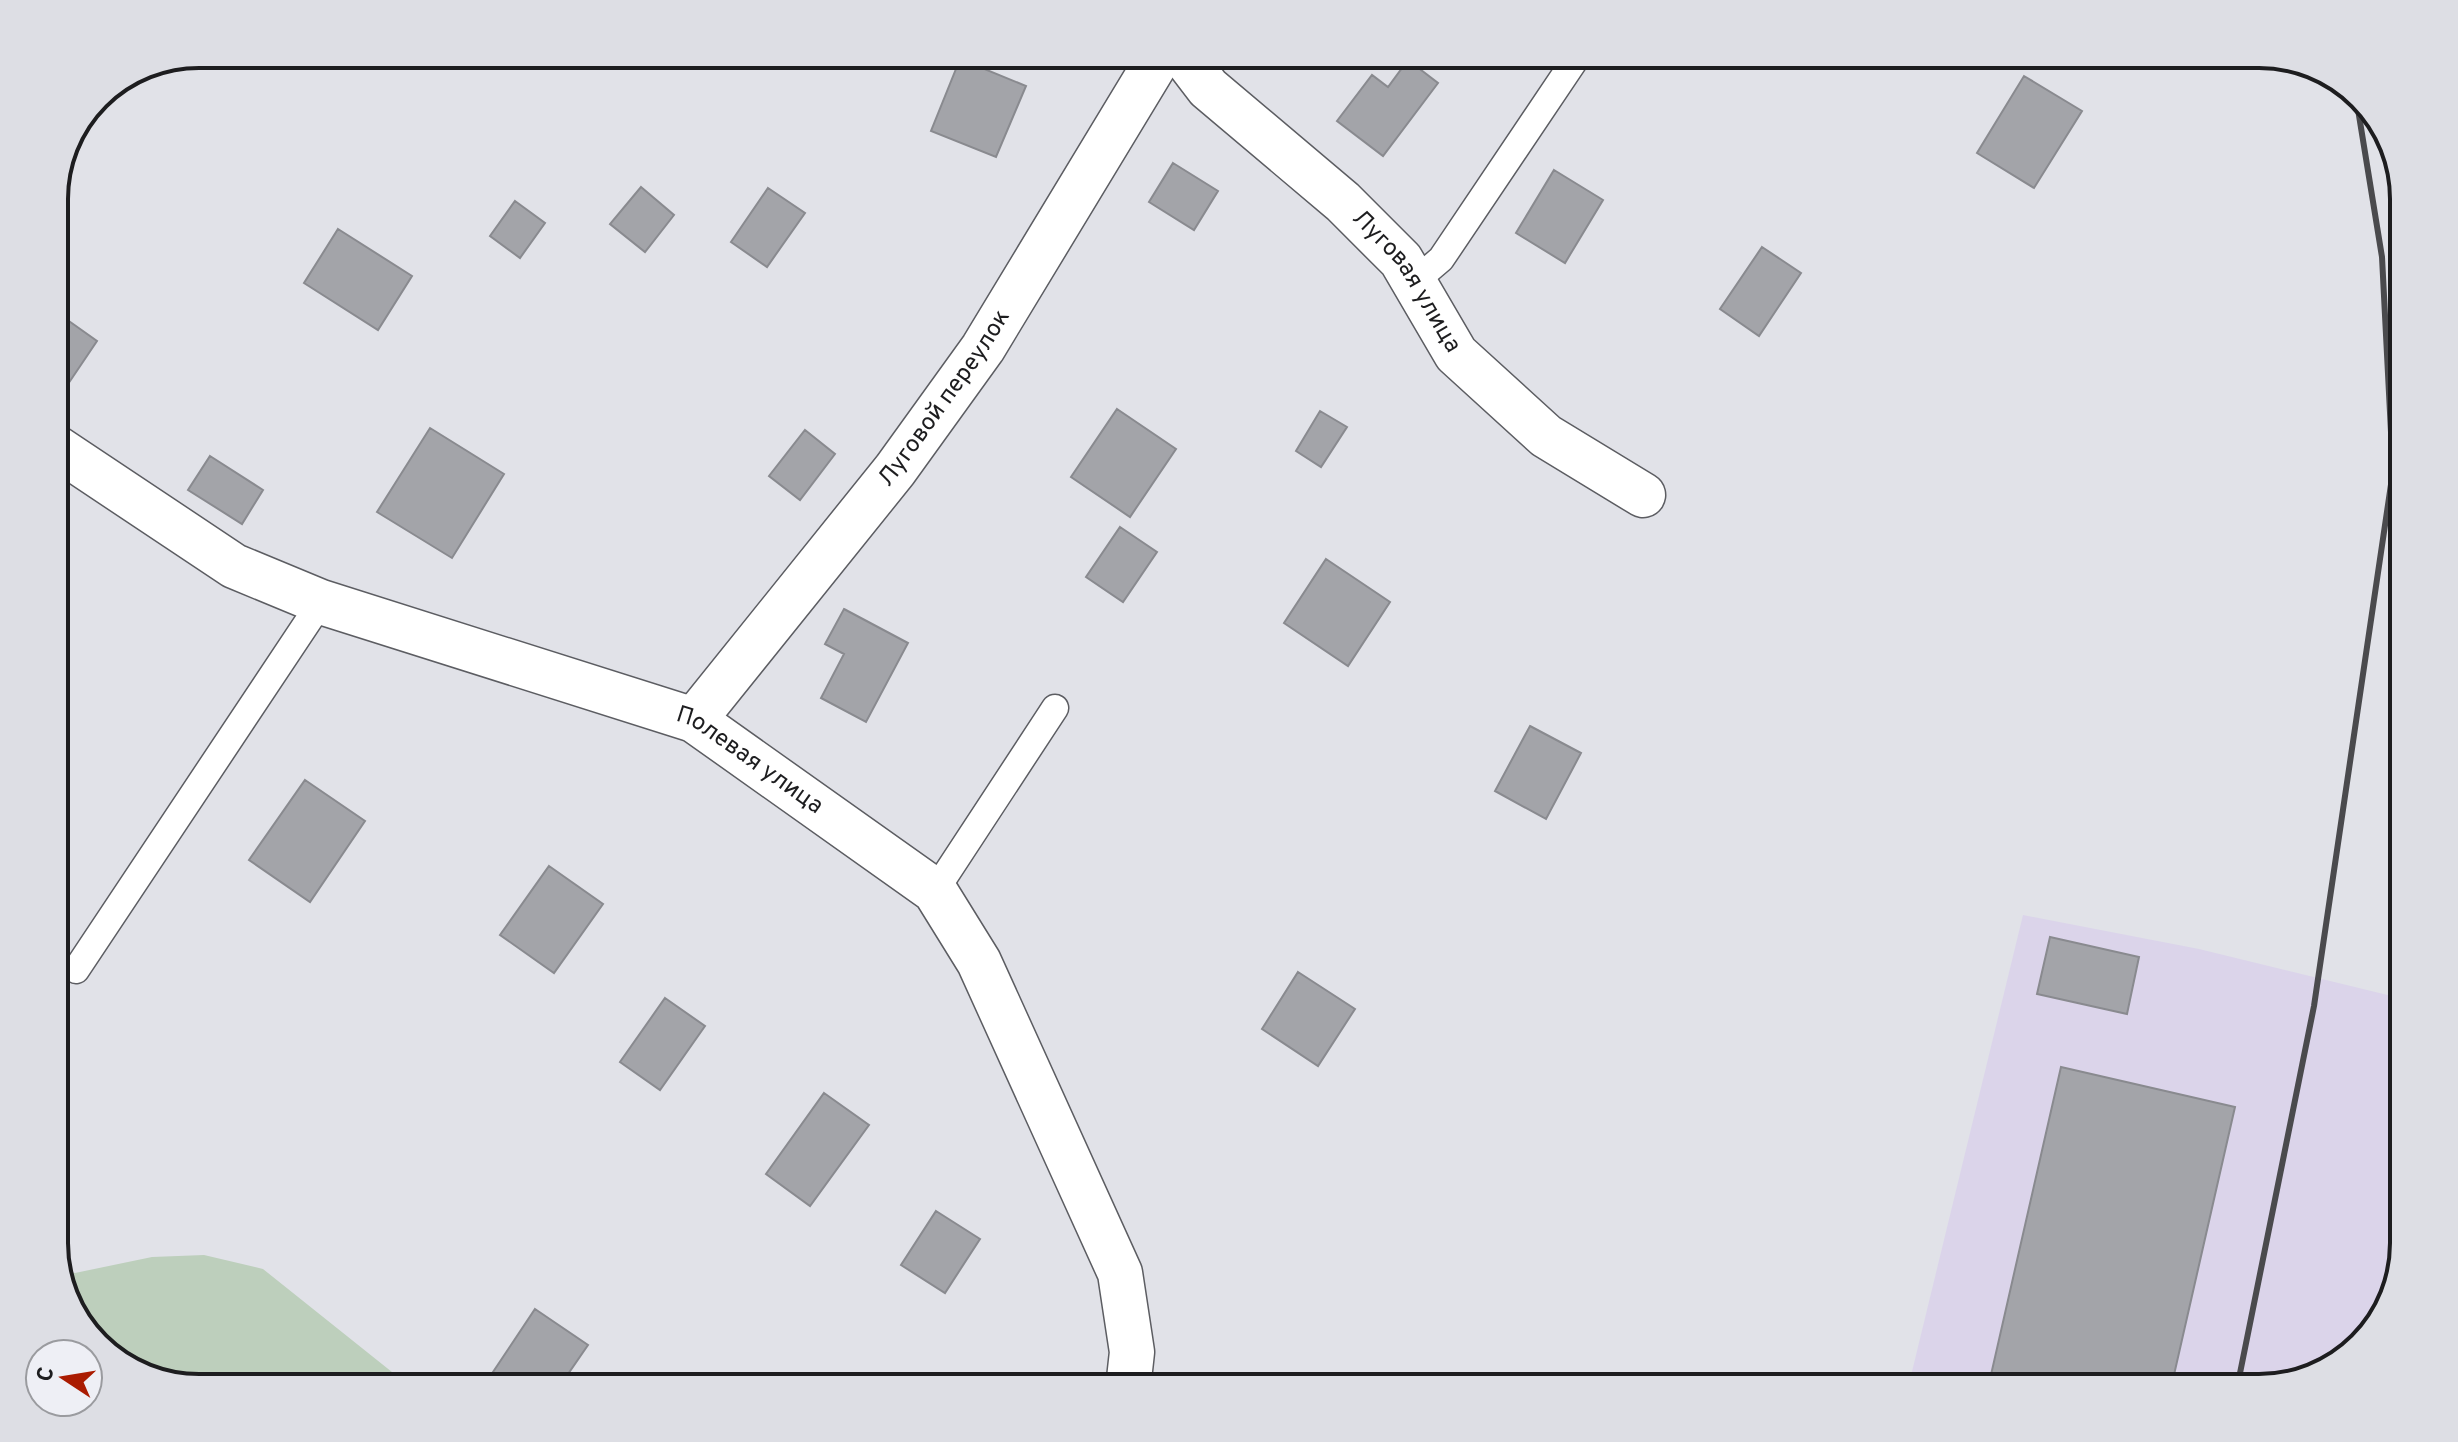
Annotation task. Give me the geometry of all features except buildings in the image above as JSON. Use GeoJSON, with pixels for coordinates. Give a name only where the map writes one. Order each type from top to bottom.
{"type":"FeatureCollection","features":[{"type":"Feature","properties":{"kind":"street","name":"Луговой переулок"},"geometry":{"type":"LineString","coordinates":[[694,720],[895,470],[983,348],[1153,68]]}},
{"type":"Feature","properties":{"kind":"street","name":"Луговая улица"},"geometry":{"type":"LineString","coordinates":[[1193,68],[1208,88],[1343,202],[1401,260],[1456,354],[1546,436],[1643,495]]}},
{"type":"Feature","properties":{"kind":"street","name":"Полевая улица"},"geometry":{"type":"LineString","coordinates":[[68,455],[234,566],[321,602],[694,720],[935,891],[979,962],[1120,1273],[1132,1352],[1130,1374]]}},
{"type":"Feature","properties":{"kind":"lane"},"geometry":{"type":"LineString","coordinates":[[1414,282],[1441,259],[1570,68]]}},
{"type":"Feature","properties":{"kind":"lane"},"geometry":{"type":"LineString","coordinates":[[76,970],[321,602]]}},
{"type":"Feature","properties":{"kind":"lane"},"geometry":{"type":"LineString","coordinates":[[935,891],[1055,708]]}},
{"type":"Feature","properties":{"kind":"shaded area"},"geometry":{"type":"Polygon","coordinates":[[[2023,915],[2199,949],[2390,996],[2389,1260],[2386,1277],[2373,1309],[2339,1347],[2309,1364],[2276,1373],[1911,1374],[2023,915]]]}},
{"type":"Feature","properties":{"kind":"green space"},"geometry":{"type":"Polygon","coordinates":[[[204,1255],[263,1269],[394,1374],[199,1374],[165,1370],[133,1357],[100,1330],[81,1301],[72,1272],[152,1257],[204,1255]]]}},
{"type":"Feature","properties":{"kind":"railway"},"geometry":{"type":"LineString","coordinates":[[2359,115],[2382,257],[2390,413]]}},
{"type":"Feature","properties":{"kind":"railway"},"geometry":{"type":"LineString","coordinates":[[2240,1374],[2314,1006],[2390,491]]}}]}
